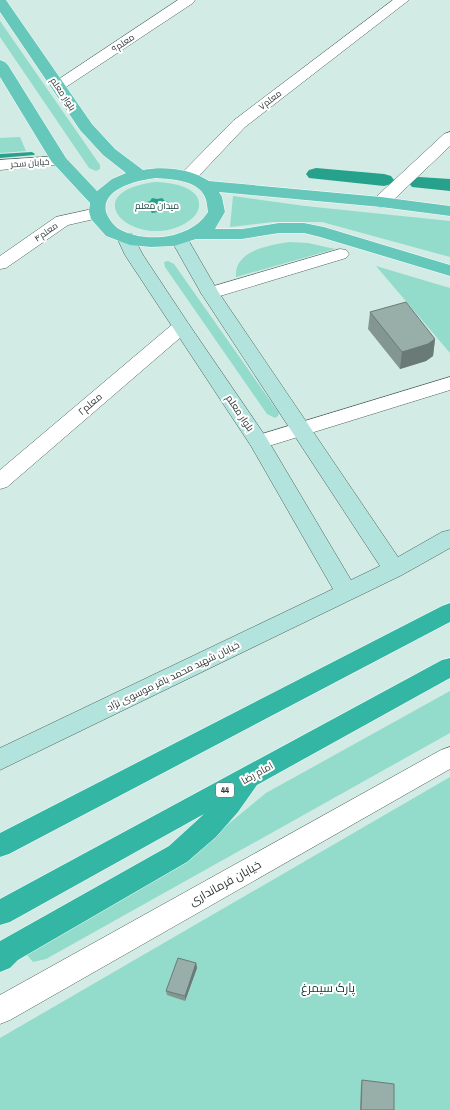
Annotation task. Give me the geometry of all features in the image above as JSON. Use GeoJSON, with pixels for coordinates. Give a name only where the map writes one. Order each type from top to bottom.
{"type":"FeatureCollection","features":[{"type":"Feature","properties":{"kind":"highway"},"geometry":{"type":"LineString","coordinates":[[0,846],[450,612]]}},
{"type":"Feature","properties":{"kind":"highway","name":"امام رضا"},"geometry":{"type":"LineString","coordinates":[[0,913],[450,667]]}},
{"type":"Feature","properties":{"kind":"highway"},"geometry":{"type":"LineString","coordinates":[[0,959],[8,951],[178,854],[208,829],[230,804],[249,777]]}},
{"type":"Feature","properties":{"kind":"main road","name":"بلوار معلم"},"geometry":{"type":"LineString","coordinates":[[0,1],[90,132],[109,152],[139,175]]}},
{"type":"Feature","properties":{"kind":"main road"},"geometry":{"type":"LineString","coordinates":[[0,65],[59,161],[98,207],[102,223],[112,232],[126,238],[162,243],[188,237],[242,234],[279,228],[304,228],[324,232],[450,271]]}},
{"type":"Feature","properties":{"kind":"main road"},"geometry":{"type":"LineString","coordinates":[[98,207],[104,193],[112,185],[125,179],[139,175],[161,173],[173,174],[188,178],[205,186],[212,193],[217,202],[217,210],[214,219],[206,227],[188,237]]}},
{"type":"Feature","properties":{"kind":"main road"},"geometry":{"type":"LineString","coordinates":[[205,186],[381,202],[450,211]]}},
{"type":"Feature","properties":{"kind":"main road"},"geometry":{"type":"LineString","coordinates":[[188,237],[210,293],[394,569]]}},
{"type":"Feature","properties":{"kind":"main road","name":"بلوار معلم"},"geometry":{"type":"LineString","coordinates":[[126,238],[134,255],[259,442],[346,592]]}},
{"type":"Feature","properties":{"kind":"main road","name":"خیابان شهید محمد باقر موسوی نژاد"},"geometry":{"type":"LineString","coordinates":[[0,760],[394,569],[450,538]]}},
{"type":"Feature","properties":{"kind":"street","name":"معلم۹"},"geometry":{"type":"LineString","coordinates":[[58,86],[188,0]]}},
{"type":"Feature","properties":{"kind":"street","name":"معلم۷"},"geometry":{"type":"LineString","coordinates":[[188,178],[239,124],[402,0]]}},
{"type":"Feature","properties":{"kind":"street"},"geometry":{"type":"LineString","coordinates":[[381,202],[450,137]]}},
{"type":"Feature","properties":{"kind":"street","name":"خیابان سحر"},"geometry":{"type":"LineString","coordinates":[[0,165],[59,161]]}},
{"type":"Feature","properties":{"kind":"street","name":"معلم۴"},"geometry":{"type":"LineString","coordinates":[[0,264],[62,221],[98,207]]}},
{"type":"Feature","properties":{"kind":"street"},"geometry":{"type":"LineString","coordinates":[[210,293],[340,254]]}},
{"type":"Feature","properties":{"kind":"street","name":"معلم۲"},"geometry":{"type":"LineString","coordinates":[[0,482],[181,327]]}},
{"type":"Feature","properties":{"kind":"street"},"geometry":{"type":"LineString","coordinates":[[259,442],[450,383]]}},
{"type":"Feature","properties":{"kind":"street","name":"خیابان فرمانداری"},"geometry":{"type":"LineString","coordinates":[[0,1010],[450,757]]}},
{"type":"Feature","properties":{"kind":"green space"},"geometry":{"type":"Polygon","coordinates":[[[0,21],[100,165],[100,169],[96,171],[89,168],[0,37],[0,21]]]}},
{"type":"Feature","properties":{"kind":"green space"},"geometry":{"type":"Polygon","coordinates":[[[20,137],[26,151],[0,153],[0,138],[20,137]]]}},
{"type":"Feature","properties":{"kind":"green space","name":"میدان معلم"},"geometry":{"type":"Polygon","coordinates":[[[155,182],[183,186],[195,194],[198,199],[199,206],[194,217],[184,224],[165,230],[147,230],[131,225],[120,217],[115,207],[118,197],[131,188],[155,182]]]}},
{"type":"Feature","properties":{"kind":"green space"},"geometry":{"type":"Polygon","coordinates":[[[233,196],[305,206],[450,221],[450,257],[322,222],[273,222],[230,227],[233,196]]]}},
{"type":"Feature","properties":{"kind":"green space"},"geometry":{"type":"Polygon","coordinates":[[[290,242],[308,243],[335,249],[236,277],[237,268],[247,255],[264,247],[290,242]]]}},
{"type":"Feature","properties":{"kind":"green space"},"geometry":{"type":"Polygon","coordinates":[[[168,261],[174,264],[279,413],[278,416],[275,418],[267,414],[165,267],[164,262],[168,261]]]}},
{"type":"Feature","properties":{"kind":"green space"},"geometry":{"type":"Polygon","coordinates":[[[376,266],[450,288],[450,353],[376,266]]]}},
{"type":"Feature","properties":{"kind":"green space"},"geometry":{"type":"Polygon","coordinates":[[[450,691],[450,733],[46,959],[33,962],[27,955],[36,946],[221,830],[266,793],[450,691]]]}},
{"type":"Feature","properties":{"kind":"green space","name":"پارک سیمرغ"},"geometry":{"type":"Polygon","coordinates":[[[450,777],[450,1110],[0,1110],[0,1038],[450,777]]]}},
{"type":"Feature","properties":{"kind":"shaded area"},"geometry":{"type":"Polygon","coordinates":[[[152,198],[162,198],[169,202],[168,205],[170,208],[163,212],[152,213],[150,210],[145,209],[147,206],[144,203],[150,201],[152,198]]]}},
{"type":"Feature","properties":{"kind":"building"},"geometry":{"type":"Polygon","coordinates":[[[406,302],[435,339],[428,344],[402,352],[370,312],[406,302]]]}},
{"type":"Feature","properties":{"kind":"building"},"geometry":{"type":"Polygon","coordinates":[[[178,958],[196,963],[185,996],[166,991],[178,958]]]}},
{"type":"Feature","properties":{"kind":"building"},"geometry":{"type":"Polygon","coordinates":[[[362,1080],[394,1084],[394,1110],[361,1110],[362,1080]]]}},
{"type":"Feature","properties":{"kind":"waterway"},"geometry":{"type":"LineString","coordinates":[[0,156],[32,154]]}},
{"type":"Feature","properties":{"kind":"waterway"},"geometry":{"type":"LineString","coordinates":[[316,174],[384,180]]}},
{"type":"Feature","properties":{"kind":"waterway"},"geometry":{"type":"LineString","coordinates":[[419,183],[450,185]]}}]}
